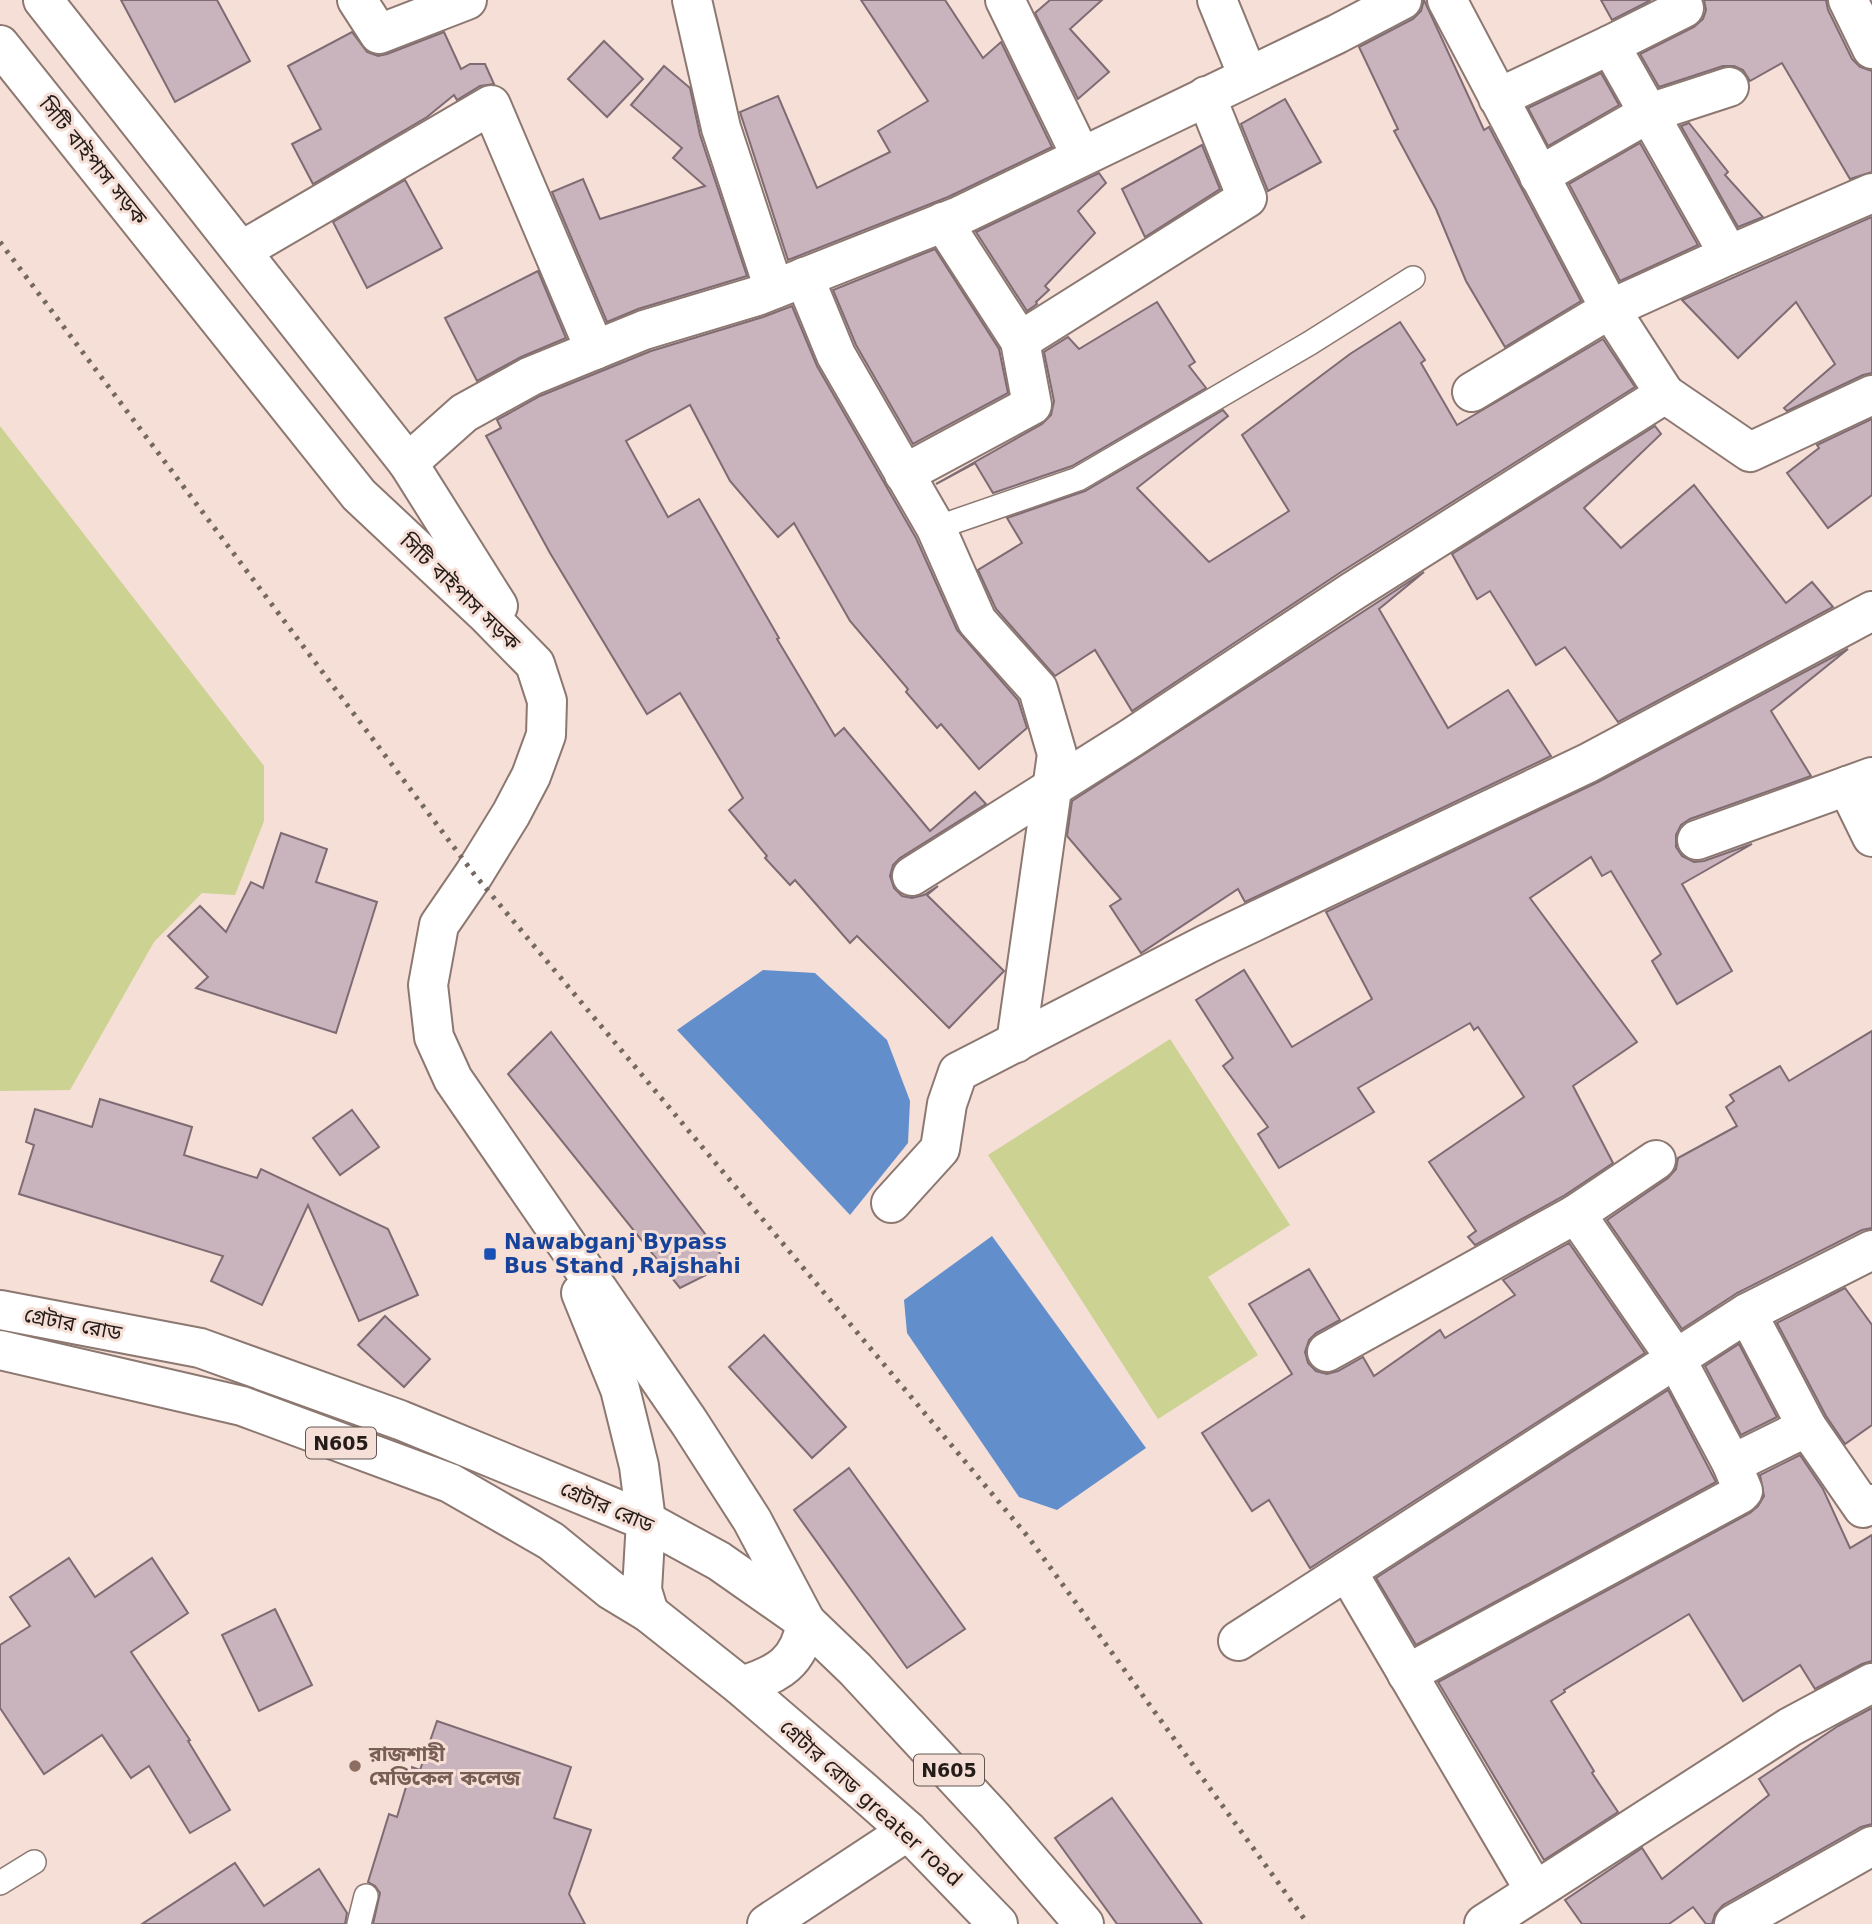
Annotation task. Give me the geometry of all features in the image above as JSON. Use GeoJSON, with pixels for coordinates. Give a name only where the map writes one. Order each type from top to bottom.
{"type":"FeatureCollection","features":[{"type":"Feature","properties":{"kind":"main road"},"geometry":{"type":"LineString","coordinates":[[43,0],[408,463],[534,664]]}},
{"type":"Feature","properties":{"kind":"main road"},"geometry":{"type":"LineString","coordinates":[[357,0],[380,34],[467,0]]}},
{"type":"Feature","properties":{"kind":"main road"},"geometry":{"type":"LineString","coordinates":[[692,0],[721,128],[789,283],[836,355],[936,528],[976,621],[1038,689],[1058,754],[1016,1043]]}},
{"type":"Feature","properties":{"kind":"main road"},"geometry":{"type":"LineString","coordinates":[[1004,0],[1082,156]]}},
{"type":"Feature","properties":{"kind":"main road"},"geometry":{"type":"LineString","coordinates":[[1217,0],[1248,76]]}},
{"type":"Feature","properties":{"kind":"main road"},"geometry":{"type":"LineString","coordinates":[[408,463],[464,414],[531,376],[644,330],[789,283],[943,222],[1402,0]]}},
{"type":"Feature","properties":{"kind":"main road"},"geometry":{"type":"LineString","coordinates":[[1447,0],[1609,309],[1665,394],[1750,452],[1872,395]]}},
{"type":"Feature","properties":{"kind":"main road"},"geometry":{"type":"LineString","coordinates":[[1848,0],[1872,48]]}},
{"type":"Feature","properties":{"kind":"main road"},"geometry":{"type":"LineString","coordinates":[[1498,98],[1684,8]]}},
{"type":"Feature","properties":{"kind":"main road","name":"সিটি বাইপাস সড়ক"},"geometry":{"type":"LineString","coordinates":[[0,45],[359,495],[488,616],[534,664],[547,701],[546,736],[531,776],[511,814],[439,925],[428,985],[434,1037],[453,1079],[545,1211]]}},
{"type":"Feature","properties":{"kind":"main road"},"geometry":{"type":"LineString","coordinates":[[1610,45],[1729,255]]}},
{"type":"Feature","properties":{"kind":"main road"},"geometry":{"type":"LineString","coordinates":[[1539,176],[1650,113],[1729,87]]}},
{"type":"Feature","properties":{"kind":"main road"},"geometry":{"type":"LineString","coordinates":[[1020,341],[1247,198],[1206,96]]}},
{"type":"Feature","properties":{"kind":"main road"},"geometry":{"type":"LineString","coordinates":[[241,251],[491,104],[595,350]]}},
{"type":"Feature","properties":{"kind":"main road"},"geometry":{"type":"LineString","coordinates":[[1472,393],[1609,309],[1872,193]]}},
{"type":"Feature","properties":{"kind":"main road"},"geometry":{"type":"LineString","coordinates":[[905,474],[1032,405],[1020,341],[943,222]]}},
{"type":"Feature","properties":{"kind":"main road"},"geometry":{"type":"LineString","coordinates":[[912,876],[1665,394]]}},
{"type":"Feature","properties":{"kind":"main road"},"geometry":{"type":"LineString","coordinates":[[891,1203],[940,1149],[947,1104],[958,1072],[1207,944],[1588,762],[1872,611]]}},
{"type":"Feature","properties":{"kind":"main road"},"geometry":{"type":"LineString","coordinates":[[1697,840],[1859,781],[1872,837]]}},
{"type":"Feature","properties":{"kind":"main road"},"geometry":{"type":"LineString","coordinates":[[1327,1352],[1576,1214],[1656,1160]]}},
{"type":"Feature","properties":{"kind":"main road"},"geometry":{"type":"LineString","coordinates":[[545,1211],[620,1389],[639,1466],[646,1521],[642,1590],[649,1613]]}},
{"type":"Feature","properties":{"kind":"main road"},"geometry":{"type":"LineString","coordinates":[[545,1211],[689,1422],[752,1520],[806,1622],[804,1639],[786,1664],[768,1678],[741,1686]]}},
{"type":"Feature","properties":{"kind":"main road"},"geometry":{"type":"LineString","coordinates":[[1407,1674],[1743,1491],[1732,1464],[1675,1359],[1576,1214]]}},
{"type":"Feature","properties":{"kind":"main road"},"geometry":{"type":"LineString","coordinates":[[1238,1642],[1747,1313],[1872,1250]]}},
{"type":"Feature","properties":{"kind":"main road","name":"গ্রেটার রোড"},"geometry":{"type":"LineString","coordinates":[[0,1310],[200,1348],[400,1420],[646,1521],[719,1561],[806,1622],[855,1669],[993,1818],[1084,1924]]}},
{"type":"Feature","properties":{"kind":"main road"},"geometry":{"type":"LineString","coordinates":[[1747,1313],[1807,1427],[1863,1508],[1872,1504]]}},
{"type":"Feature","properties":{"kind":"main road","name":"গ্রেটার রোড"},"geometry":{"type":"LineString","coordinates":[[0,1350],[242,1406],[450,1483],[551,1541],[611,1590],[649,1613],[741,1686]]}},
{"type":"Feature","properties":{"kind":"main road"},"geometry":{"type":"LineString","coordinates":[[1732,1464],[1807,1427]]}},
{"type":"Feature","properties":{"kind":"main road"},"geometry":{"type":"LineString","coordinates":[[1347,1571],[1535,1891]]}},
{"type":"Feature","properties":{"kind":"main road"},"geometry":{"type":"LineString","coordinates":[[1483,1924],[1790,1727],[1872,1683]]}},
{"type":"Feature","properties":{"kind":"main road","name":"গ্রেটার রোড greater road"},"geometry":{"type":"LineString","coordinates":[[741,1686],[908,1831],[998,1924]]}},
{"type":"Feature","properties":{"kind":"main road"},"geometry":{"type":"LineString","coordinates":[[767,1924],[908,1831]]}},
{"type":"Feature","properties":{"kind":"main road"},"geometry":{"type":"LineString","coordinates":[[1734,1924],[1872,1846]]}},
{"type":"Feature","properties":{"kind":"lane"},"geometry":{"type":"LineString","coordinates":[[936,528],[1077,478],[1310,343],[1413,278]]}},
{"type":"Feature","properties":{"kind":"lane"},"geometry":{"type":"LineString","coordinates":[[0,1883],[34,1862]]}},
{"type":"Feature","properties":{"kind":"lane"},"geometry":{"type":"LineString","coordinates":[[359,1924],[366,1896]]}},
{"type":"Feature","properties":{"kind":"green space"},"geometry":{"type":"Polygon","coordinates":[[[0,426],[264,766],[264,821],[235,895],[202,893],[154,942],[70,1090],[0,1091],[0,426]]]}},
{"type":"Feature","properties":{"kind":"green space"},"geometry":{"type":"Polygon","coordinates":[[[1170,1039],[1290,1225],[1208,1277],[1258,1355],[1158,1419],[988,1155],[1170,1039]]]}},
{"type":"Feature","properties":{"kind":"water"},"geometry":{"type":"Polygon","coordinates":[[[763,970],[815,973],[887,1040],[910,1101],[908,1143],[850,1215],[677,1030],[763,970]]]}},
{"type":"Feature","properties":{"kind":"water"},"geometry":{"type":"Polygon","coordinates":[[[992,1236],[1146,1448],[1057,1510],[1019,1497],[907,1333],[904,1300],[992,1236]]]}},
{"type":"Feature","properties":{"kind":"building"},"geometry":{"type":"Polygon","coordinates":[[[121,0],[217,0],[250,61],[175,102],[121,0]]]}},
{"type":"Feature","properties":{"kind":"building"},"geometry":{"type":"Polygon","coordinates":[[[861,0],[945,0],[983,58],[1001,42],[1052,147],[948,197],[788,260],[740,112],[778,96],[817,188],[890,152],[878,131],[928,101],[861,0]]]}},
{"type":"Feature","properties":{"kind":"building"},"geometry":{"type":"Polygon","coordinates":[[[1050,0],[1102,0],[1070,29],[1109,72],[1078,99],[1035,13],[1050,0]]]}},
{"type":"Feature","properties":{"kind":"building"},"geometry":{"type":"Polygon","coordinates":[[[1424,0],[1484,130],[1489,127],[1581,301],[1505,347],[1466,281],[1436,209],[1394,131],[1398,129],[1359,47],[1413,19],[1421,11],[1424,0]]]}},
{"type":"Feature","properties":{"kind":"building"},"geometry":{"type":"Polygon","coordinates":[[[1601,0],[1651,0],[1612,20],[1601,0]]]}},
{"type":"Feature","properties":{"kind":"building"},"geometry":{"type":"Polygon","coordinates":[[[1704,0],[1826,0],[1828,10],[1852,59],[1860,67],[1872,71],[1872,172],[1850,179],[1782,63],[1750,81],[1743,70],[1734,66],[1723,66],[1659,87],[1640,54],[1694,27],[1703,19],[1706,10],[1704,0]]]}},
{"type":"Feature","properties":{"kind":"building"},"geometry":{"type":"Polygon","coordinates":[[[352,32],[367,52],[378,56],[444,32],[461,69],[470,64],[485,64],[494,84],[480,86],[457,100],[454,95],[427,117],[313,184],[292,144],[321,129],[288,66],[352,32]]]}},
{"type":"Feature","properties":{"kind":"building"},"geometry":{"type":"Polygon","coordinates":[[[604,41],[643,79],[607,117],[568,79],[604,41]]]}},
{"type":"Feature","properties":{"kind":"building"},"geometry":{"type":"Polygon","coordinates":[[[664,66],[690,88],[700,135],[747,276],[638,309],[607,322],[552,192],[583,179],[600,219],[705,186],[673,158],[682,148],[631,105],[664,66]]]}},
{"type":"Feature","properties":{"kind":"building"},"geometry":{"type":"Polygon","coordinates":[[[1601,73],[1619,105],[1548,146],[1528,108],[1601,73]]]}},
{"type":"Feature","properties":{"kind":"building"},"geometry":{"type":"Polygon","coordinates":[[[1285,99],[1321,162],[1268,191],[1241,124],[1285,99]]]}},
{"type":"Feature","properties":{"kind":"building"},"geometry":{"type":"Polygon","coordinates":[[[1689,123],[1728,172],[1725,175],[1763,217],[1738,227],[1681,126],[1689,123]]]}},
{"type":"Feature","properties":{"kind":"building"},"geometry":{"type":"Polygon","coordinates":[[[1640,143],[1698,245],[1620,281],[1569,184],[1640,143]]]}},
{"type":"Feature","properties":{"kind":"building"},"geometry":{"type":"Polygon","coordinates":[[[1202,145],[1220,189],[1145,237],[1122,189],[1202,145]]]}},
{"type":"Feature","properties":{"kind":"building"},"geometry":{"type":"Polygon","coordinates":[[[1099,173],[1106,183],[1078,211],[1095,233],[1045,286],[1049,290],[1037,304],[1027,311],[976,232],[1099,173]]]}},
{"type":"Feature","properties":{"kind":"building"},"geometry":{"type":"Polygon","coordinates":[[[405,180],[442,248],[367,288],[333,222],[405,180]]]}},
{"type":"Feature","properties":{"kind":"building"},"geometry":{"type":"Polygon","coordinates":[[[1872,217],[1872,373],[1787,411],[1784,408],[1835,364],[1796,302],[1738,358],[1682,300],[1872,217]]]}},
{"type":"Feature","properties":{"kind":"building"},"geometry":{"type":"Polygon","coordinates":[[[935,249],[999,349],[1008,393],[913,444],[856,345],[833,290],[935,249]]]}},
{"type":"Feature","properties":{"kind":"building"},"geometry":{"type":"Polygon","coordinates":[[[538,271],[566,338],[521,357],[477,381],[445,318],[538,271]]]}},
{"type":"Feature","properties":{"kind":"building"},"geometry":{"type":"Polygon","coordinates":[[[1157,302],[1195,362],[1189,366],[1206,388],[1072,466],[993,493],[975,463],[936,484],[1042,424],[1051,415],[1054,401],[1044,352],[1068,337],[1079,349],[1157,302]]]}},
{"type":"Feature","properties":{"kind":"building"},"geometry":{"type":"Polygon","coordinates":[[[792,306],[817,366],[916,538],[957,630],[1018,700],[1027,728],[979,769],[941,724],[937,728],[906,692],[908,689],[850,621],[794,523],[778,537],[730,481],[690,405],[626,441],[668,517],[699,499],[835,736],[844,728],[930,831],[975,792],[986,804],[900,858],[893,865],[890,876],[894,888],[902,896],[912,898],[924,895],[938,886],[927,895],[1004,971],[949,1028],[857,936],[850,943],[795,880],[790,885],[765,858],[767,856],[729,810],[743,798],[680,693],[647,714],[550,553],[486,436],[501,428],[497,420],[540,396],[651,351],[792,306]]]}},
{"type":"Feature","properties":{"kind":"building"},"geometry":{"type":"Polygon","coordinates":[[[1400,322],[1425,360],[1421,363],[1457,425],[1603,339],[1635,387],[1341,572],[1132,711],[1095,650],[1055,676],[996,609],[978,570],[1022,543],[1007,518],[1085,491],[1223,410],[1228,416],[1137,488],[1209,562],[1289,511],[1242,435],[1350,354],[1400,322]]]}},
{"type":"Feature","properties":{"kind":"building"},"geometry":{"type":"Polygon","coordinates":[[[1872,419],[1872,495],[1828,528],[1787,473],[1819,448],[1817,445],[1872,419]]]}},
{"type":"Feature","properties":{"kind":"building"},"geometry":{"type":"Polygon","coordinates":[[[1655,426],[1661,434],[1584,508],[1621,548],[1694,485],[1786,603],[1812,582],[1833,607],[1618,722],[1565,647],[1536,665],[1490,591],[1477,599],[1452,554],[1655,426]]]}},
{"type":"Feature","properties":{"kind":"building"},"geometry":{"type":"Polygon","coordinates":[[[1424,572],[1379,609],[1448,728],[1508,690],[1551,756],[1245,902],[1238,889],[1141,953],[1110,906],[1121,899],[1067,836],[1072,801],[1424,572]]]}},
{"type":"Feature","properties":{"kind":"building"},"geometry":{"type":"Polygon","coordinates":[[[1848,649],[1771,711],[1811,776],[1690,819],[1681,825],[1676,835],[1676,847],[1682,856],[1694,862],[1752,844],[1682,884],[1732,971],[1677,1004],[1652,961],[1661,954],[1611,871],[1602,876],[1591,857],[1530,898],[1637,1042],[1573,1086],[1613,1163],[1565,1195],[1475,1245],[1468,1237],[1476,1231],[1429,1162],[1524,1097],[1478,1027],[1474,1030],[1470,1023],[1358,1088],[1374,1112],[1279,1168],[1258,1134],[1268,1127],[1223,1066],[1233,1058],[1196,1000],[1244,970],[1292,1047],[1372,999],[1326,912],[1598,782],[1848,649]]]}},
{"type":"Feature","properties":{"kind":"building"},"geometry":{"type":"Polygon","coordinates":[[[281,833],[327,849],[316,882],[377,902],[336,1033],[196,988],[208,977],[168,936],[200,906],[226,932],[251,882],[263,888],[281,833]]]}},
{"type":"Feature","properties":{"kind":"building"},"geometry":{"type":"Polygon","coordinates":[[[1872,1031],[1872,1228],[1862,1230],[1737,1293],[1682,1329],[1607,1220],[1668,1178],[1676,1169],[1678,1158],[1737,1126],[1726,1107],[1734,1101],[1730,1095],[1780,1066],[1789,1081],[1872,1031]]]}},
{"type":"Feature","properties":{"kind":"building"},"geometry":{"type":"Polygon","coordinates":[[[551,1032],[728,1264],[680,1288],[508,1074],[551,1032]]]}},
{"type":"Feature","properties":{"kind":"building"},"geometry":{"type":"Polygon","coordinates":[[[100,1099],[192,1127],[184,1155],[257,1178],[261,1169],[388,1229],[418,1295],[359,1321],[308,1205],[262,1305],[211,1281],[223,1256],[19,1194],[34,1145],[26,1142],[35,1109],[92,1127],[100,1099]]]}},
{"type":"Feature","properties":{"kind":"building"},"geometry":{"type":"Polygon","coordinates":[[[352,1110],[379,1147],[340,1175],[313,1138],[352,1110]]]}},
{"type":"Feature","properties":{"kind":"building"},"geometry":{"type":"Polygon","coordinates":[[[1569,1243],[1645,1353],[1310,1568],[1269,1500],[1252,1511],[1202,1433],[1292,1374],[1249,1304],[1309,1269],[1340,1320],[1309,1340],[1305,1352],[1308,1363],[1316,1371],[1327,1374],[1363,1357],[1374,1376],[1440,1330],[1445,1338],[1515,1295],[1503,1280],[1569,1243]]]}},
{"type":"Feature","properties":{"kind":"building"},"geometry":{"type":"Polygon","coordinates":[[[1845,1288],[1872,1325],[1872,1425],[1845,1444],[1826,1416],[1777,1323],[1845,1288]]]}},
{"type":"Feature","properties":{"kind":"building"},"geometry":{"type":"Polygon","coordinates":[[[385,1316],[430,1359],[404,1387],[358,1345],[385,1316]]]}},
{"type":"Feature","properties":{"kind":"building"},"geometry":{"type":"Polygon","coordinates":[[[764,1335],[846,1427],[812,1458],[729,1367],[764,1335]]]}},
{"type":"Feature","properties":{"kind":"building"},"geometry":{"type":"Polygon","coordinates":[[[1739,1344],[1777,1417],[1741,1435],[1705,1366],[1739,1344]]]}},
{"type":"Feature","properties":{"kind":"building"},"geometry":{"type":"Polygon","coordinates":[[[1668,1390],[1716,1482],[1416,1645],[1376,1578],[1668,1390]]]}},
{"type":"Feature","properties":{"kind":"building"},"geometry":{"type":"Polygon","coordinates":[[[1800,1455],[1823,1489],[1850,1548],[1872,1535],[1872,1661],[1815,1689],[1800,1665],[1743,1701],[1689,1614],[1564,1690],[1565,1692],[1551,1701],[1594,1771],[1592,1773],[1618,1812],[1544,1860],[1438,1682],[1750,1513],[1764,1496],[1760,1475],[1800,1455]]]}},
{"type":"Feature","properties":{"kind":"building"},"geometry":{"type":"Polygon","coordinates":[[[849,1468],[965,1629],[907,1668],[794,1510],[849,1468]]]}},
{"type":"Feature","properties":{"kind":"building"},"geometry":{"type":"Polygon","coordinates":[[[69,1558],[95,1597],[152,1558],[188,1613],[131,1652],[190,1740],[188,1741],[230,1810],[190,1833],[149,1766],[131,1778],[102,1735],[44,1774],[0,1708],[0,1645],[30,1626],[10,1597],[69,1558]]]}},
{"type":"Feature","properties":{"kind":"building"},"geometry":{"type":"Polygon","coordinates":[[[275,1609],[312,1685],[259,1711],[222,1635],[275,1609]]]}},
{"type":"Feature","properties":{"kind":"building"},"geometry":{"type":"Polygon","coordinates":[[[1872,1708],[1872,1824],[1861,1827],[1723,1905],[1715,1914],[1712,1924],[1706,1924],[1693,1907],[1669,1924],[1582,1924],[1565,1900],[1642,1848],[1662,1879],[1769,1795],[1759,1779],[1838,1726],[1872,1708]]]}},
{"type":"Feature","properties":{"kind":"building"},"geometry":{"type":"Polygon","coordinates":[[[437,1721],[571,1767],[554,1818],[591,1830],[569,1894],[585,1924],[373,1924],[380,1893],[368,1882],[389,1814],[397,1817],[412,1767],[420,1770],[437,1721]]]}},
{"type":"Feature","properties":{"kind":"building"},"geometry":{"type":"Polygon","coordinates":[[[1112,1798],[1202,1924],[1117,1924],[1055,1838],[1112,1798]]]}},
{"type":"Feature","properties":{"kind":"building"},"geometry":{"type":"Polygon","coordinates":[[[235,1863],[264,1906],[319,1869],[347,1913],[345,1924],[142,1924],[235,1863]]]}},
{"type":"Feature","properties":{"kind":"railway"},"geometry":{"type":"LineString","coordinates":[[0,242],[474,874],[1029,1538],[1308,1924]]}},
{"type":"Feature","properties":{"kind":"place","name":"Nawabganj Bypass Bus Stand ,Rajshahi"},"geometry":{"type":"Point","coordinates":[490,1254]}},
{"type":"Feature","properties":{"kind":"place","name":"রাজশাহী মেডিকেল কলেজ"},"geometry":{"type":"Point","coordinates":[355,1766]}}]}
